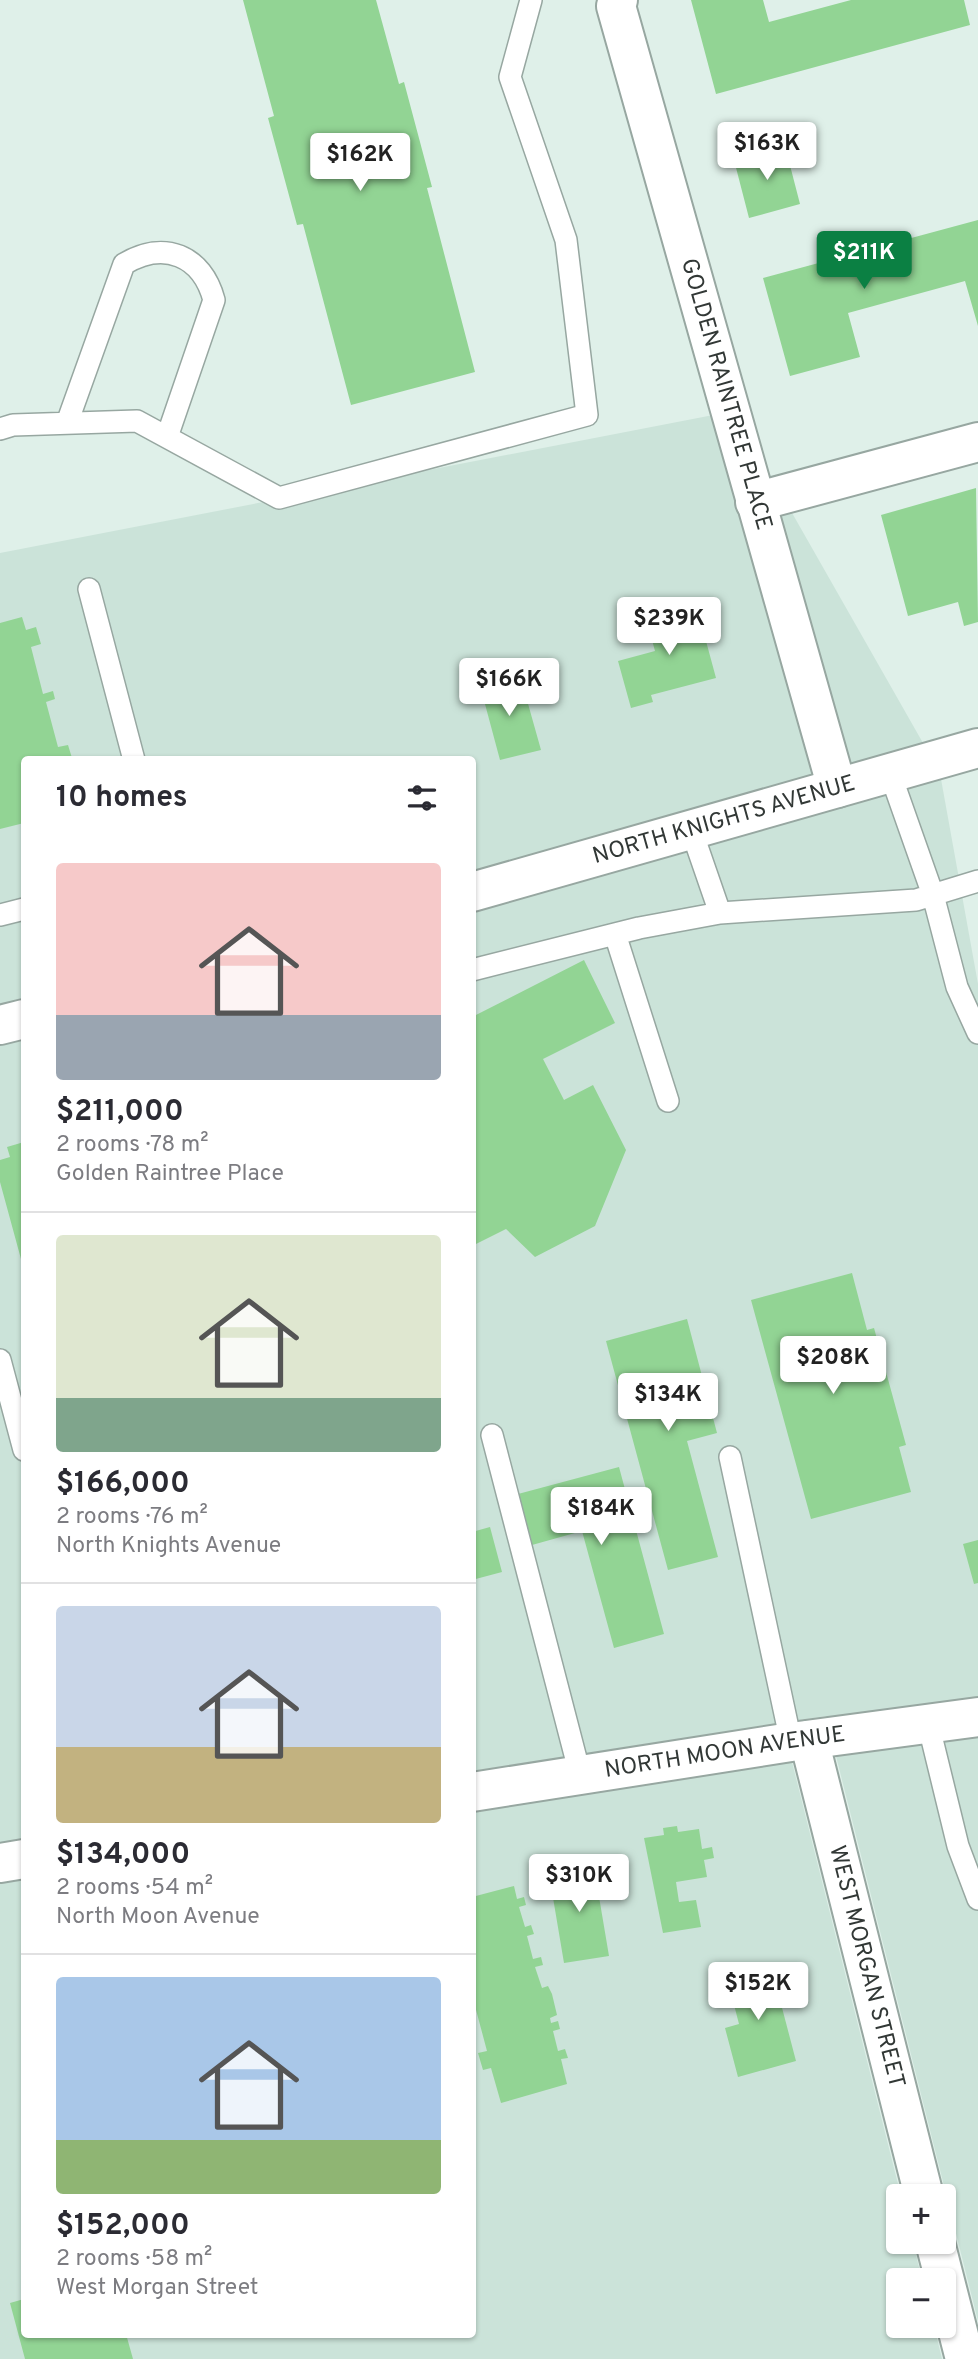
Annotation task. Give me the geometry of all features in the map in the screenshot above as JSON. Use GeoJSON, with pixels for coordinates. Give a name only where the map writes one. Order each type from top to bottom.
{"type":"FeatureCollection","features":[{"type":"Feature","properties":{"kind":"street","name":"GOLDEN RAINTREE PLACE"},"geometry":{"type":"LineString","coordinates":[[618,0],[616,6],[837,788]]}},
{"type":"Feature","properties":{"kind":"street"},"geometry":{"type":"LineString","coordinates":[[755,502],[978,442]]}},
{"type":"Feature","properties":{"kind":"street","name":"NORTH KNIGHTS AVENUE"},"geometry":{"type":"LineString","coordinates":[[476,891],[978,748]]}},
{"type":"Feature","properties":{"kind":"street"},"geometry":{"type":"LineString","coordinates":[[0,1026],[21,1020]]}},
{"type":"Feature","properties":{"kind":"street","name":"NORTH MOON AVENUE"},"geometry":{"type":"LineString","coordinates":[[476,1791],[800,1741],[978,1717]]}},
{"type":"Feature","properties":{"kind":"street","name":"WEST MORGAN STREET"},"geometry":{"type":"LineString","coordinates":[[800,1741],[921,2184]]}},
{"type":"Feature","properties":{"kind":"street"},"geometry":{"type":"LineString","coordinates":[[0,1863],[21,1860]]}},
{"type":"Feature","properties":{"kind":"street"},"geometry":{"type":"LineString","coordinates":[[938,2254],[965,2359]]}},
{"type":"Feature","properties":{"kind":"lane"},"geometry":{"type":"LineString","coordinates":[[0,429],[13,425],[137,421],[279,498],[587,415],[566,240],[510,78],[531,0]]}},
{"type":"Feature","properties":{"kind":"lane"},"geometry":{"type":"LineString","coordinates":[[67,423],[124,264],[136,257],[170,253],[193,262],[209,282],[214,300],[167,437]]}},
{"type":"Feature","properties":{"kind":"lane"},"geometry":{"type":"LineString","coordinates":[[89,589],[133,756]]}},
{"type":"Feature","properties":{"kind":"lane"},"geometry":{"type":"LineString","coordinates":[[890,773],[933,895],[957,988],[978,1034]]}},
{"type":"Feature","properties":{"kind":"lane"},"geometry":{"type":"LineString","coordinates":[[691,829],[719,913]]}},
{"type":"Feature","properties":{"kind":"lane"},"geometry":{"type":"LineString","coordinates":[[476,969],[615,934],[719,913],[916,900],[978,881]]}},
{"type":"Feature","properties":{"kind":"lane"},"geometry":{"type":"LineString","coordinates":[[0,915],[21,910]]}},
{"type":"Feature","properties":{"kind":"lane"},"geometry":{"type":"LineString","coordinates":[[615,934],[667,1101]]}},
{"type":"Feature","properties":{"kind":"lane"},"geometry":{"type":"LineString","coordinates":[[0,1360],[6,1408],[21,1443]]}},
{"type":"Feature","properties":{"kind":"lane"},"geometry":{"type":"LineString","coordinates":[[492,1435],[580,1774]]}},
{"type":"Feature","properties":{"kind":"lane"},"geometry":{"type":"LineString","coordinates":[[730,1457],[800,1741]]}},
{"type":"Feature","properties":{"kind":"lane"},"geometry":{"type":"LineString","coordinates":[[928,1723],[958,1846],[978,1899]]}},
{"type":"Feature","properties":{"kind":"shaded area"},"geometry":{"type":"Polygon","coordinates":[[[734,411],[923,743],[476,871],[476,756],[21,756],[21,1000],[0,1005],[0,553],[734,411]]]}},
{"type":"Feature","properties":{"kind":"shaded area"},"geometry":{"type":"Polygon","coordinates":[[[941,779],[978,984],[978,1697],[827,1718],[826,1716],[476,1771],[476,911],[941,779]]]}},
{"type":"Feature","properties":{"kind":"shaded area"},"geometry":{"type":"Polygon","coordinates":[[[21,1040],[21,1840],[0,1843],[0,1046],[21,1040]]]}},
{"type":"Feature","properties":{"kind":"shaded area"},"geometry":{"type":"Polygon","coordinates":[[[978,1736],[978,2321],[956,2233],[956,2184],[944,2184],[836,1756],[978,1736]]]}},
{"type":"Feature","properties":{"kind":"shaded area"},"geometry":{"type":"Polygon","coordinates":[[[792,1762],[898,2184],[886,2184],[886,2254],[916,2254],[919,2268],[886,2268],[886,2338],[937,2338],[942,2359],[0,2359],[0,1882],[21,1879],[21,2338],[476,2338],[476,1811],[792,1762]]]}},
{"type":"Feature","properties":{"kind":"building"},"geometry":{"type":"Polygon","coordinates":[[[243,0],[376,0],[399,84],[404,82],[432,187],[427,188],[475,372],[351,405],[303,224],[297,225],[268,118],[274,116],[243,0]]]}},
{"type":"Feature","properties":{"kind":"building"},"geometry":{"type":"Polygon","coordinates":[[[691,0],[763,0],[769,22],[851,0],[964,0],[970,25],[716,94],[691,0]]]}},
{"type":"Feature","properties":{"kind":"building"},"geometry":{"type":"Polygon","coordinates":[[[785,146],[800,204],[749,218],[734,160],[785,146]]]}},
{"type":"Feature","properties":{"kind":"building"},"geometry":{"type":"Polygon","coordinates":[[[978,220],[978,326],[965,281],[848,313],[860,357],[790,376],[763,278],[978,220]]]}},
{"type":"Feature","properties":{"kind":"building"},"geometry":{"type":"Polygon","coordinates":[[[976,488],[978,622],[964,626],[958,602],[908,616],[881,515],[976,488]]]}},
{"type":"Feature","properties":{"kind":"building"},"geometry":{"type":"Polygon","coordinates":[[[696,604],[716,678],[651,695],[653,702],[631,708],[618,661],[655,651],[646,618],[696,604]]]}},
{"type":"Feature","properties":{"kind":"building"},"geometry":{"type":"Polygon","coordinates":[[[22,617],[26,630],[36,627],[41,644],[31,647],[43,694],[53,691],[55,699],[46,702],[58,747],[68,745],[71,756],[21,756],[21,824],[0,829],[0,623],[22,617]]]}},
{"type":"Feature","properties":{"kind":"building"},"geometry":{"type":"Polygon","coordinates":[[[503,672],[510,697],[525,693],[541,750],[500,760],[478,678],[503,672]]]}},
{"type":"Feature","properties":{"kind":"building"},"geometry":{"type":"Polygon","coordinates":[[[584,960],[615,1023],[543,1059],[564,1100],[593,1085],[626,1150],[595,1226],[535,1257],[506,1229],[476,1244],[476,1015],[584,960]]]}},
{"type":"Feature","properties":{"kind":"building"},"geometry":{"type":"Polygon","coordinates":[[[21,1143],[21,1259],[0,1182],[0,1160],[10,1157],[7,1147],[21,1143]]]}},
{"type":"Feature","properties":{"kind":"building"},"geometry":{"type":"Polygon","coordinates":[[[852,1273],[867,1330],[874,1328],[906,1445],[899,1447],[911,1492],[811,1519],[751,1300],[852,1273]]]}},
{"type":"Feature","properties":{"kind":"building"},"geometry":{"type":"Polygon","coordinates":[[[687,1319],[717,1433],[687,1441],[718,1557],[668,1570],[606,1341],[687,1319]]]}},
{"type":"Feature","properties":{"kind":"building"},"geometry":{"type":"Polygon","coordinates":[[[619,1467],[664,1634],[614,1648],[582,1531],[532,1545],[518,1494],[619,1467]]]}},
{"type":"Feature","properties":{"kind":"building"},"geometry":{"type":"Polygon","coordinates":[[[490,1527],[502,1572],[476,1579],[476,1531],[490,1527]]]}},
{"type":"Feature","properties":{"kind":"building"},"geometry":{"type":"Polygon","coordinates":[[[978,1540],[978,1583],[974,1584],[963,1544],[978,1540]]]}},
{"type":"Feature","properties":{"kind":"building"},"geometry":{"type":"Polygon","coordinates":[[[677,1826],[678,1832],[699,1829],[702,1849],[712,1847],[714,1858],[704,1860],[707,1877],[676,1882],[679,1902],[696,1900],[701,1927],[663,1933],[644,1838],[664,1835],[663,1828],[677,1826]]]}},
{"type":"Feature","properties":{"kind":"building"},"geometry":{"type":"Polygon","coordinates":[[[565,1862],[567,1871],[594,1867],[609,1956],[564,1963],[549,1874],[560,1872],[559,1864],[565,1862]]]}},
{"type":"Feature","properties":{"kind":"building"},"geometry":{"type":"Polygon","coordinates":[[[514,1886],[517,1899],[524,1897],[526,1905],[519,1907],[525,1927],[531,1925],[534,1934],[527,1936],[533,1959],[541,1957],[543,1965],[535,1967],[542,1988],[548,1986],[552,1994],[557,2015],[550,2018],[551,2023],[558,2021],[560,2029],[553,2031],[558,2051],[565,2049],[568,2058],[561,2059],[567,2084],[501,2103],[491,2068],[483,2070],[478,2053],[487,2051],[476,2010],[476,1896],[514,1886]]]}},
{"type":"Feature","properties":{"kind":"building"},"geometry":{"type":"Polygon","coordinates":[[[770,1962],[796,2061],[738,2077],[725,2028],[739,2024],[726,1974],[770,1962]]]}},
{"type":"Feature","properties":{"kind":"building"},"geometry":{"type":"Polygon","coordinates":[[[21,2300],[21,2338],[127,2338],[133,2359],[25,2359],[10,2303],[21,2300]]]}}]}
